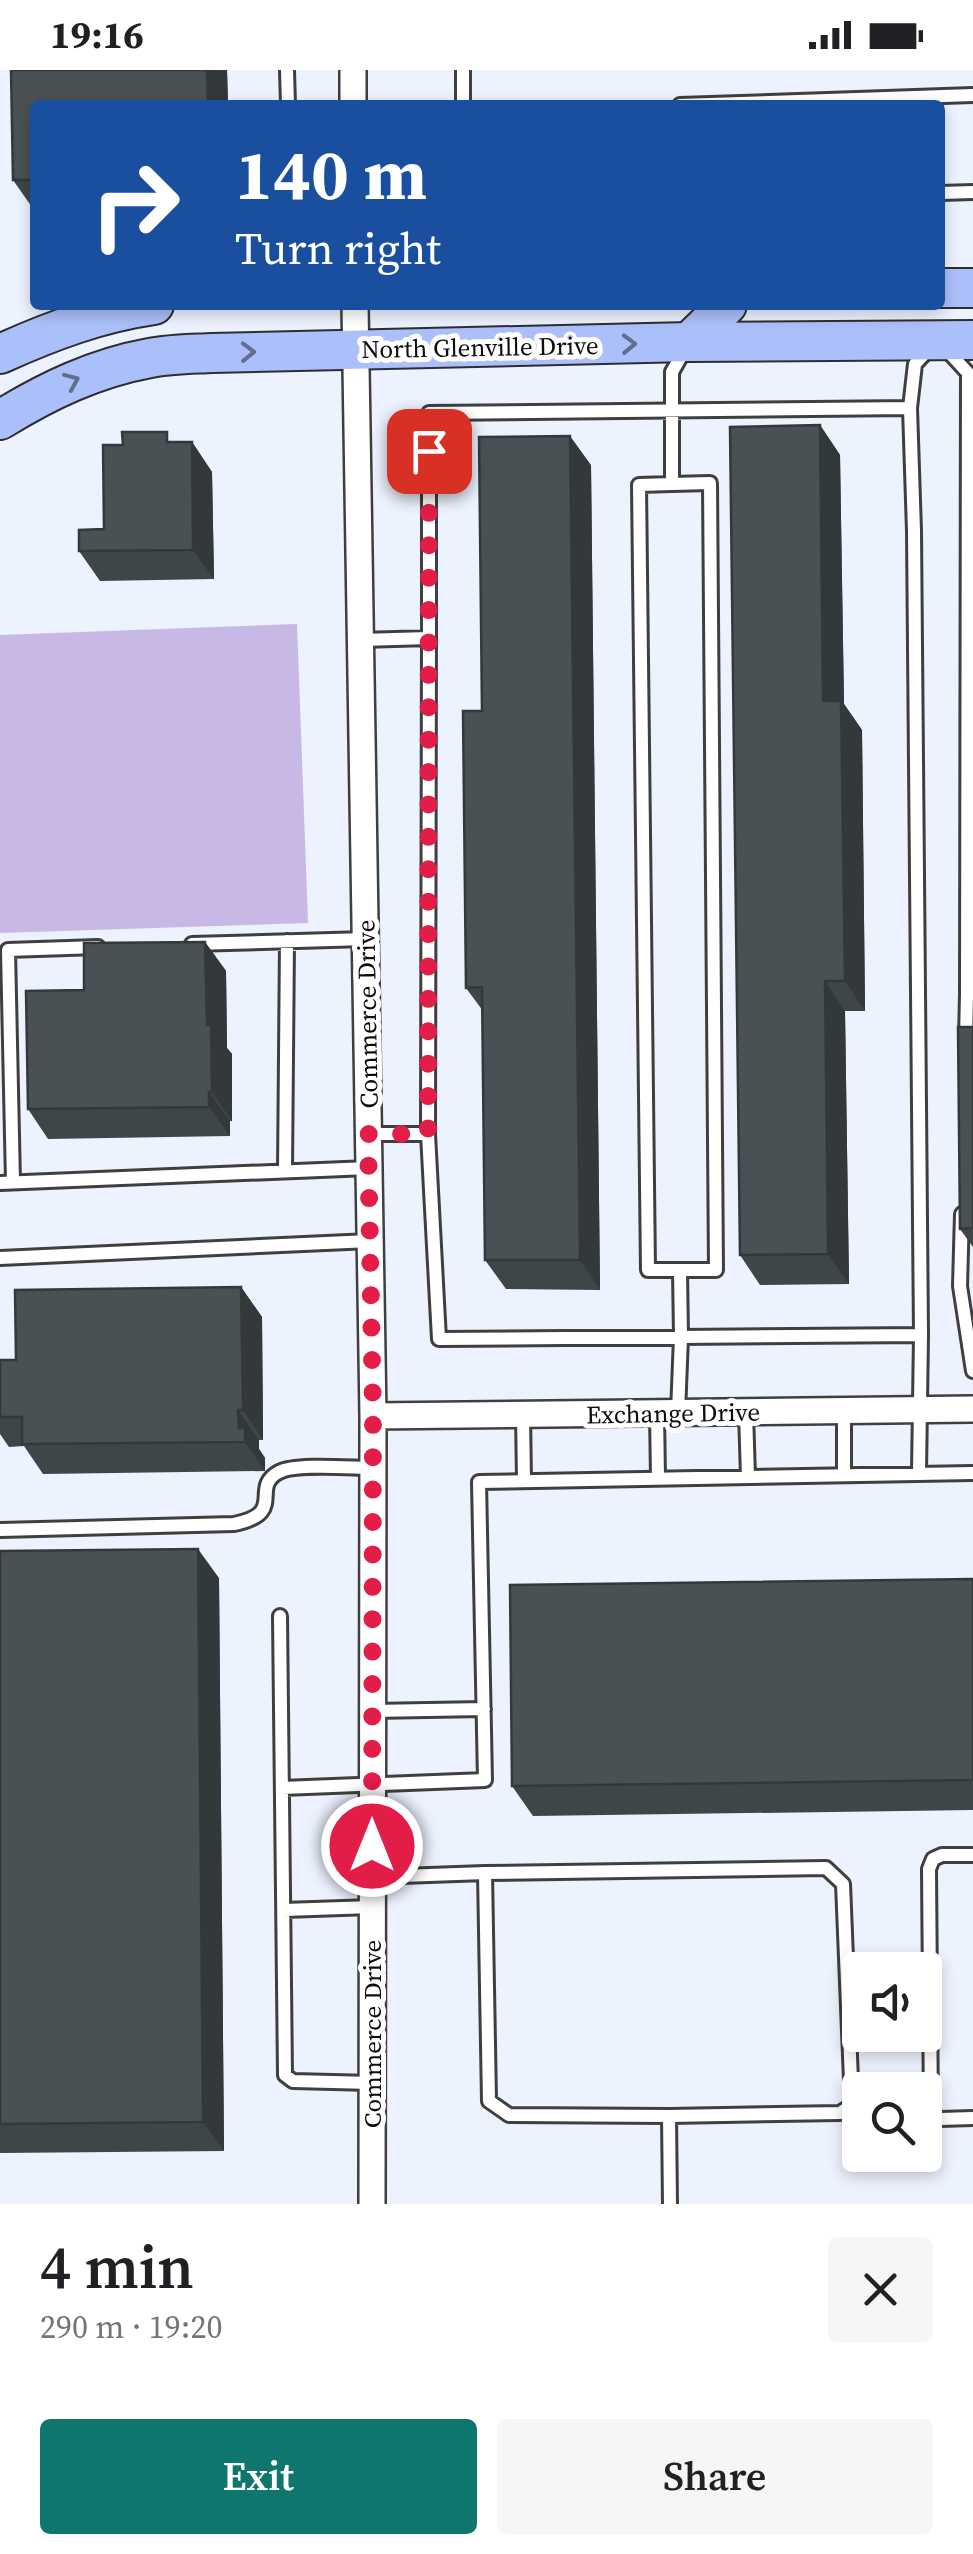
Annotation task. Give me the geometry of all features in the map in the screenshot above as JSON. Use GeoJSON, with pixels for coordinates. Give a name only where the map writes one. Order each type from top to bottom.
{"type":"FeatureCollection","features":[{"type":"Feature","properties":{"kind":"street"},"geometry":{"type":"LineString","coordinates":[[353,70],[353,100]]}},
{"type":"Feature","properties":{"kind":"street"},"geometry":{"type":"LineString","coordinates":[[945,288],[973,288]]}},
{"type":"Feature","properties":{"kind":"street"},"geometry":{"type":"LineString","coordinates":[[0,354],[57,328],[124,310]]}},
{"type":"Feature","properties":{"kind":"street","name":"Commerce Drive"},"geometry":{"type":"LineString","coordinates":[[355,310],[373,1416],[372,2204]]}},
{"type":"Feature","properties":{"kind":"street"},"geometry":{"type":"LineString","coordinates":[[689,342],[722,310]]}},
{"type":"Feature","properties":{"kind":"street","name":"North Glenville Drive"},"geometry":{"type":"LineString","coordinates":[[0,420],[43,394],[88,374],[151,358],[212,353],[689,342],[949,328]]}},
{"type":"Feature","properties":{"kind":"street","name":"Exchange Drive"},"geometry":{"type":"LineString","coordinates":[[373,1416],[973,1409]]}},
{"type":"Feature","properties":{"kind":"lane"},"geometry":{"type":"LineString","coordinates":[[288,70],[288,100]]}},
{"type":"Feature","properties":{"kind":"lane"},"geometry":{"type":"LineString","coordinates":[[463,70],[463,100]]}},
{"type":"Feature","properties":{"kind":"lane"},"geometry":{"type":"LineString","coordinates":[[826,100],[973,95]]}},
{"type":"Feature","properties":{"kind":"lane"},"geometry":{"type":"LineString","coordinates":[[945,193],[973,192]]}},
{"type":"Feature","properties":{"kind":"lane"},"geometry":{"type":"LineString","coordinates":[[919,1474],[915,570],[910,408],[915,364],[949,328],[968,373],[970,994],[966,1052]]}},
{"type":"Feature","properties":{"kind":"lane"},"geometry":{"type":"LineString","coordinates":[[672,484],[672,372],[689,342]]}},
{"type":"Feature","properties":{"kind":"lane"},"geometry":{"type":"LineString","coordinates":[[910,408],[429,414],[428,1134],[439,1339],[921,1335]]}},
{"type":"Feature","properties":{"kind":"lane"},"geometry":{"type":"LineString","coordinates":[[710,483],[716,1270],[648,1270],[639,485],[672,484],[710,483]]}},
{"type":"Feature","properties":{"kind":"lane"},"geometry":{"type":"LineString","coordinates":[[361,640],[429,638]]}},
{"type":"Feature","properties":{"kind":"lane"},"geometry":{"type":"LineString","coordinates":[[188,944],[366,939]]}},
{"type":"Feature","properties":{"kind":"lane"},"geometry":{"type":"LineString","coordinates":[[285,1172],[287,941]]}},
{"type":"Feature","properties":{"kind":"lane"},"geometry":{"type":"LineString","coordinates":[[108,946],[8,950],[7,1183],[369,1168]]}},
{"type":"Feature","properties":{"kind":"lane"},"geometry":{"type":"LineString","coordinates":[[368,1134],[428,1134]]}},
{"type":"Feature","properties":{"kind":"lane"},"geometry":{"type":"LineString","coordinates":[[962,1208],[960,1286],[973,1371]]}},
{"type":"Feature","properties":{"kind":"lane"},"geometry":{"type":"LineString","coordinates":[[0,1258],[370,1240]]}},
{"type":"Feature","properties":{"kind":"lane"},"geometry":{"type":"LineString","coordinates":[[658,1478],[681,1337],[680,1270]]}},
{"type":"Feature","properties":{"kind":"lane"},"geometry":{"type":"LineString","coordinates":[[844,1411],[844,1475]]}},
{"type":"Feature","properties":{"kind":"lane"},"geometry":{"type":"LineString","coordinates":[[746,1412],[748,1477]]}},
{"type":"Feature","properties":{"kind":"lane"},"geometry":{"type":"LineString","coordinates":[[523,1414],[524,1481]]}},
{"type":"Feature","properties":{"kind":"lane"},"geometry":{"type":"LineString","coordinates":[[0,1530],[234,1524],[254,1520],[264,1510],[267,1484],[276,1474],[290,1468],[372,1468]]}},
{"type":"Feature","properties":{"kind":"lane"},"geometry":{"type":"LineString","coordinates":[[282,1788],[485,1780],[480,1482],[973,1473]]}},
{"type":"Feature","properties":{"kind":"lane"},"geometry":{"type":"LineString","coordinates":[[280,1616],[286,2075],[293,2081],[372,2083]]}},
{"type":"Feature","properties":{"kind":"lane"},"geometry":{"type":"LineString","coordinates":[[372,1712],[484,1710]]}},
{"type":"Feature","properties":{"kind":"lane"},"geometry":{"type":"LineString","coordinates":[[973,1856],[942,1856],[933,1859],[929,1869],[932,2116],[973,2118]]}},
{"type":"Feature","properties":{"kind":"lane"},"geometry":{"type":"LineString","coordinates":[[372,1877],[484,1873],[826,1868],[843,1884],[852,2105],[840,2113],[509,2115],[488,2101],[484,1873]]}},
{"type":"Feature","properties":{"kind":"lane"},"geometry":{"type":"LineString","coordinates":[[284,1910],[372,1907]]}},
{"type":"Feature","properties":{"kind":"lane"},"geometry":{"type":"LineString","coordinates":[[669,2116],[670,2204]]}},
{"type":"Feature","properties":{"kind":"shaded area"},"geometry":{"type":"Polygon","coordinates":[[[297,624],[308,923],[0,933],[0,635],[297,624]]]}},
{"type":"Feature","properties":{"kind":"building"},"geometry":{"type":"Polygon","coordinates":[[[11,70],[207,70],[208,100],[30,100],[30,180],[13,180],[11,70]]]}},
{"type":"Feature","properties":{"kind":"building"},"geometry":{"type":"Polygon","coordinates":[[[820,425],[823,701],[841,701],[845,981],[825,981],[828,1254],[740,1255],[730,427],[820,425]]]}},
{"type":"Feature","properties":{"kind":"building"},"geometry":{"type":"Polygon","coordinates":[[[122,432],[167,432],[167,442],[192,442],[193,550],[79,551],[79,530],[104,529],[103,445],[123,445],[122,432]]]}},
{"type":"Feature","properties":{"kind":"building"},"geometry":{"type":"Polygon","coordinates":[[[570,436],[580,1260],[485,1260],[482,987],[466,988],[463,711],[482,711],[479,437],[570,436]]]}},
{"type":"Feature","properties":{"kind":"building"},"geometry":{"type":"Polygon","coordinates":[[[205,942],[207,1025],[211,1025],[209,1107],[28,1109],[26,991],[84,990],[84,943],[205,942]]]}},
{"type":"Feature","properties":{"kind":"building"},"geometry":{"type":"Polygon","coordinates":[[[958,1027],[973,1027],[973,1228],[960,1229],[958,1027]]]}},
{"type":"Feature","properties":{"kind":"building"},"geometry":{"type":"Polygon","coordinates":[[[241,1287],[243,1410],[238,1410],[245,1442],[22,1444],[22,1417],[0,1417],[0,1360],[16,1360],[15,1290],[241,1287]]]}},
{"type":"Feature","properties":{"kind":"building"},"geometry":{"type":"Polygon","coordinates":[[[198,1549],[203,2122],[0,2124],[0,1551],[198,1549]]]}},
{"type":"Feature","properties":{"kind":"building"},"geometry":{"type":"Polygon","coordinates":[[[973,1579],[973,1780],[512,1786],[510,1585],[973,1579]]]}},
{"type":"Feature","properties":{"kind":"route"},"geometry":{"type":"LineString","coordinates":[[372,1846],[373,1416],[368,1134],[428,1134],[429,451]]}}]}
